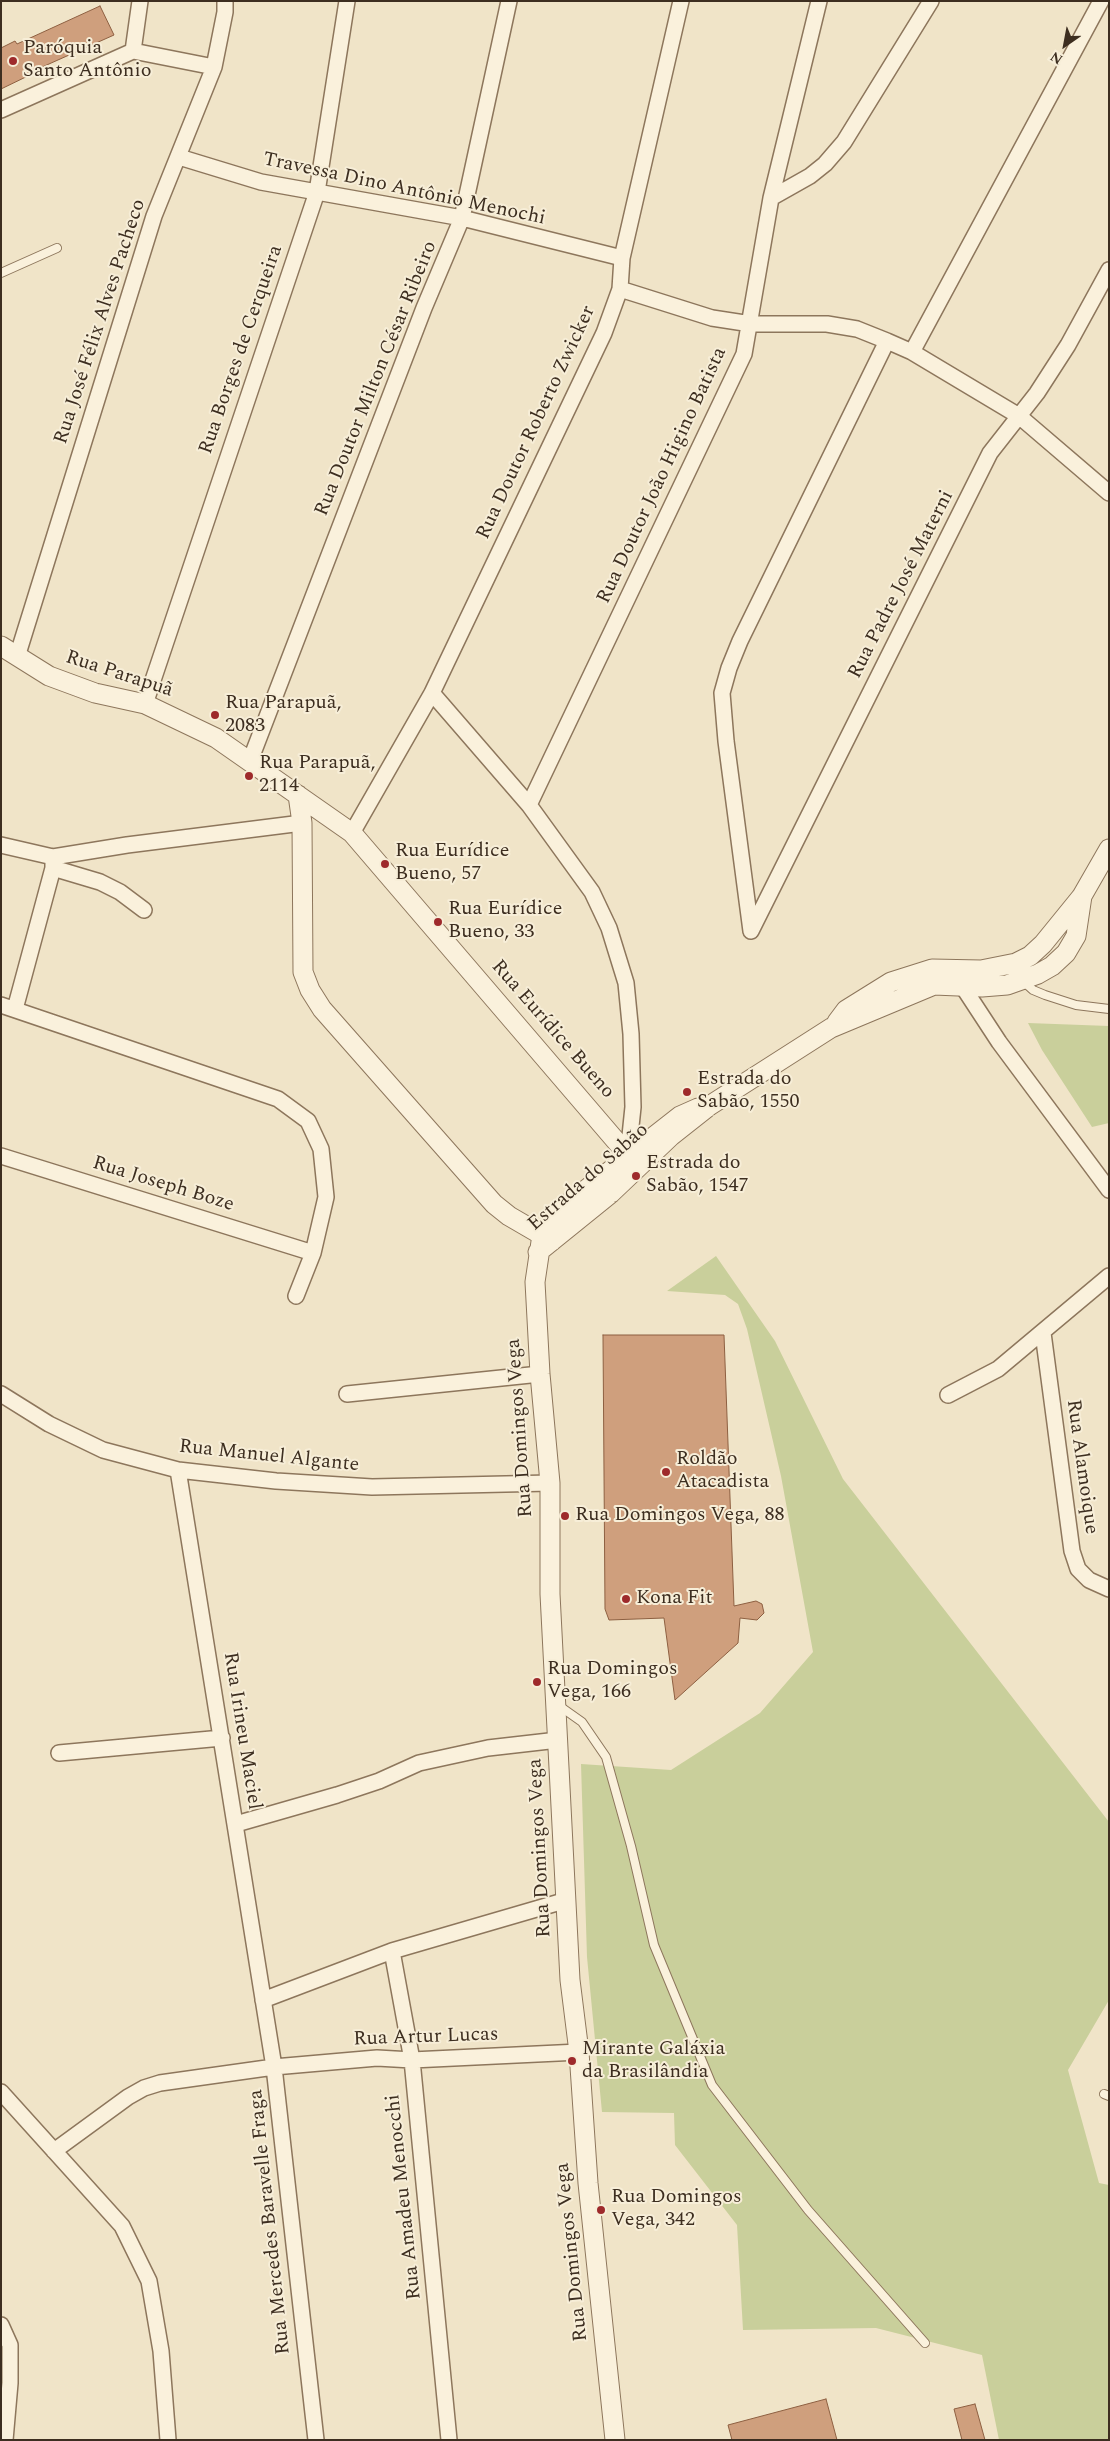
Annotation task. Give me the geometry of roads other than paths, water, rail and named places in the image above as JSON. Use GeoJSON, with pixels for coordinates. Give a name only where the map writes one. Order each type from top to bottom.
{"type":"FeatureCollection","features":[{"type":"Feature","properties":{"kind":"street"},"geometry":{"type":"LineString","coordinates":[[133,51],[140,1]]}},
{"type":"Feature","properties":{"kind":"street","name":"Rua José Félix Alves Pacheco"},"geometry":{"type":"LineString","coordinates":[[17,657],[154,216],[214,67],[225,12],[225,1]]}},
{"type":"Feature","properties":{"kind":"street","name":"Rua Borges de Cerqueira"},"geometry":{"type":"LineString","coordinates":[[145,704],[317,192],[346,1]]}},
{"type":"Feature","properties":{"kind":"street","name":"Rua Doutor Milton César Ribeiro"},"geometry":{"type":"LineString","coordinates":[[250,761],[420,317],[462,218],[509,1]]}},
{"type":"Feature","properties":{"kind":"street","name":"Rua Doutor Roberto Zwicker"},"geometry":{"type":"LineString","coordinates":[[358,839],[432,693],[604,333],[620,289],[622,258],[681,1]]}},
{"type":"Feature","properties":{"kind":"street","name":"Rua Doutor João Higino Batista"},"geometry":{"type":"LineString","coordinates":[[529,805],[744,354],[751,324],[771,198],[818,1]]}},
{"type":"Feature","properties":{"kind":"street"},"geometry":{"type":"LineString","coordinates":[[771,198],[810,176],[825,164],[844,142],[931,1]]}},
{"type":"Feature","properties":{"kind":"street"},"geometry":{"type":"LineString","coordinates":[[912,352],[1101,1]]}},
{"type":"Feature","properties":{"kind":"street"},"geometry":{"type":"LineString","coordinates":[[1,110],[133,51],[214,67]]}},
{"type":"Feature","properties":{"kind":"street","name":"Travessa Dino Antônio Menochi"},"geometry":{"type":"LineString","coordinates":[[179,157],[262,182],[462,218],[622,258]]}},
{"type":"Feature","properties":{"kind":"street","name":"Rua Padre José Materni"},"geometry":{"type":"LineString","coordinates":[[887,342],[740,641],[728,668],[722,693],[726,741],[751,931],[990,454],[1037,393],[1068,345],[1109,270]]}},
{"type":"Feature","properties":{"kind":"street"},"geometry":{"type":"LineString","coordinates":[[620,289],[712,318],[751,324],[827,324],[857,329],[912,352],[1019,416],[1109,493]]}},
{"type":"Feature","properties":{"kind":"street","name":"Rua Parapuã"},"geometry":{"type":"LineString","coordinates":[[1,646],[50,676],[86,690],[145,704],[216,738],[298,795]]}},
{"type":"Feature","properties":{"kind":"street"},"geometry":{"type":"LineString","coordinates":[[432,693],[529,805],[592,892],[609,928],[626,983],[632,1034],[633,1098],[627,1169],[611,1192]]}},
{"type":"Feature","properties":{"kind":"street"},"geometry":{"type":"LineString","coordinates":[[298,795],[302,823],[304,972],[310,990],[322,1009],[494,1204],[544,1243]]}},
{"type":"Feature","properties":{"kind":"street","name":"Rua Eurídice Bueno"},"geometry":{"type":"LineString","coordinates":[[298,795],[358,839],[628,1155]]}},
{"type":"Feature","properties":{"kind":"street"},"geometry":{"type":"LineString","coordinates":[[53,863],[127,845],[302,823]]}},
{"type":"Feature","properties":{"kind":"street","name":"Rua Eurídice Bueno"},"geometry":{"type":"LineString","coordinates":[[302,823],[330,826],[358,839]]}},
{"type":"Feature","properties":{"kind":"street"},"geometry":{"type":"LineString","coordinates":[[1,845],[100,882],[120,892],[144,910]]}},
{"type":"Feature","properties":{"kind":"street","name":"Estrada do Sabão"},"geometry":{"type":"LineString","coordinates":[[831,1028],[846,1010],[887,983],[932,969],[981,970],[1016,963],[1043,944],[1082,896],[1109,848]]}},
{"type":"Feature","properties":{"kind":"street"},"geometry":{"type":"LineString","coordinates":[[53,863],[8,1007],[278,1100],[308,1121],[321,1149],[326,1197],[313,1253],[296,1296]]}},
{"type":"Feature","properties":{"kind":"street","name":"Estrada do Sabão"},"geometry":{"type":"LineString","coordinates":[[544,1243],[611,1192],[672,1136],[709,1106],[831,1028],[934,985],[1007,985],[1052,966],[1066,953],[1076,936],[1082,896]]}},
{"type":"Feature","properties":{"kind":"street"},"geometry":{"type":"LineString","coordinates":[[943,969],[963,986],[999,1042],[1109,1190]]}},
{"type":"Feature","properties":{"kind":"street","name":"Estrada do Sabão"},"geometry":{"type":"LineString","coordinates":[[544,1243],[560,1210],[680,1116],[698,1108],[709,1106]]}},
{"type":"Feature","properties":{"kind":"street","name":"Rua Joseph Boze"},"geometry":{"type":"LineString","coordinates":[[1,1156],[313,1253]]}},
{"type":"Feature","properties":{"kind":"street","name":"Rua Domingos Vega"},"geometry":{"type":"LineString","coordinates":[[544,1243],[535,1282],[540,1374],[550,1483],[550,1594],[570,1980],[579,2052],[588,2183],[615,2440]]}},
{"type":"Feature","properties":{"kind":"street"},"geometry":{"type":"LineString","coordinates":[[948,1395],[998,1369],[1109,1276]]}},
{"type":"Feature","properties":{"kind":"street","name":"Rua Alamoique"},"geometry":{"type":"LineString","coordinates":[[1043,1333],[1072,1550],[1078,1569],[1089,1580],[1109,1589]]}},
{"type":"Feature","properties":{"kind":"street"},"geometry":{"type":"LineString","coordinates":[[347,1394],[540,1374]]}},
{"type":"Feature","properties":{"kind":"street","name":"Rua Manuel Algante"},"geometry":{"type":"LineString","coordinates":[[1,1394],[49,1424],[103,1450],[178,1470],[276,1481],[372,1487],[550,1483]]}},
{"type":"Feature","properties":{"kind":"street","name":"Rua Irineu Maciel"},"geometry":{"type":"LineString","coordinates":[[178,1470],[263,2000]]}},
{"type":"Feature","properties":{"kind":"street"},"geometry":{"type":"LineString","coordinates":[[59,1753],[222,1738]]}},
{"type":"Feature","properties":{"kind":"street"},"geometry":{"type":"LineString","coordinates":[[236,1824],[337,1795],[379,1781],[419,1763],[488,1748],[558,1740]]}},
{"type":"Feature","properties":{"kind":"street"},"geometry":{"type":"LineString","coordinates":[[263,2000],[392,1951],[567,1900]]}},
{"type":"Feature","properties":{"kind":"street","name":"Rua Amadeu Menocchi"},"geometry":{"type":"LineString","coordinates":[[392,1951],[412,2060],[449,2440]]}},
{"type":"Feature","properties":{"kind":"street","name":"Rua Mercedes Baravelle Fraga"},"geometry":{"type":"LineString","coordinates":[[263,2000],[274,2066],[316,2440]]}},
{"type":"Feature","properties":{"kind":"street","name":"Rua Artur Lucas"},"geometry":{"type":"LineString","coordinates":[[54,2151],[144,2088],[160,2083],[274,2066],[377,2058],[412,2060],[579,2052]]}},
{"type":"Feature","properties":{"kind":"street"},"geometry":{"type":"LineString","coordinates":[[1,2092],[122,2226],[149,2281],[161,2351],[166,2437]]}},
{"type":"Feature","properties":{"kind":"street"},"geometry":{"type":"LineString","coordinates":[[1,2325],[10,2345],[10,2383],[5,2440]]}},
{"type":"Feature","properties":{"kind":"lane"},"geometry":{"type":"LineString","coordinates":[[1,273],[56,248]]}},
{"type":"Feature","properties":{"kind":"lane"},"geometry":{"type":"LineString","coordinates":[[1022,980],[1033,990],[1045,995],[1076,1005],[1109,1009]]}},
{"type":"Feature","properties":{"kind":"lane"},"geometry":{"type":"LineString","coordinates":[[556,1704],[582,1722],[606,1757],[631,1846],[654,1945],[712,2085],[808,2210],[924,2343]]}},
{"type":"Feature","properties":{"kind":"place","name":"Paróquia Santo Antônio"},"geometry":{"type":"Point","coordinates":[13,61]}},
{"type":"Feature","properties":{"kind":"place","name":"Rua Parapuã, 2083"},"geometry":{"type":"Point","coordinates":[215,715]}},
{"type":"Feature","properties":{"kind":"place","name":"Rua Parapuã, 2114"},"geometry":{"type":"Point","coordinates":[249,776]}},
{"type":"Feature","properties":{"kind":"place","name":"Rua Eurídice Bueno, 57"},"geometry":{"type":"Point","coordinates":[385,864]}},
{"type":"Feature","properties":{"kind":"place","name":"Rua Eurídice Bueno, 33"},"geometry":{"type":"Point","coordinates":[438,922]}},
{"type":"Feature","properties":{"kind":"place","name":"Estrada do Sabão, 1550"},"geometry":{"type":"Point","coordinates":[687,1092]}},
{"type":"Feature","properties":{"kind":"place","name":"Estrada do Sabão, 1547"},"geometry":{"type":"Point","coordinates":[636,1176]}},
{"type":"Feature","properties":{"kind":"place","name":"Roldão Atacadista"},"geometry":{"type":"Point","coordinates":[666,1472]}},
{"type":"Feature","properties":{"kind":"place","name":"Rua Domingos Vega, 88"},"geometry":{"type":"Point","coordinates":[565,1516]}},
{"type":"Feature","properties":{"kind":"place","name":"Kona Fit"},"geometry":{"type":"Point","coordinates":[626,1599]}},
{"type":"Feature","properties":{"kind":"place","name":"Rua Domingos Vega, 166"},"geometry":{"type":"Point","coordinates":[537,1682]}},
{"type":"Feature","properties":{"kind":"place","name":"Mirante Galáxia da Brasilândia"},"geometry":{"type":"Point","coordinates":[572,2061]}},
{"type":"Feature","properties":{"kind":"place","name":"Rua Domingos Vega, 342"},"geometry":{"type":"Point","coordinates":[601,2210]}}]}
